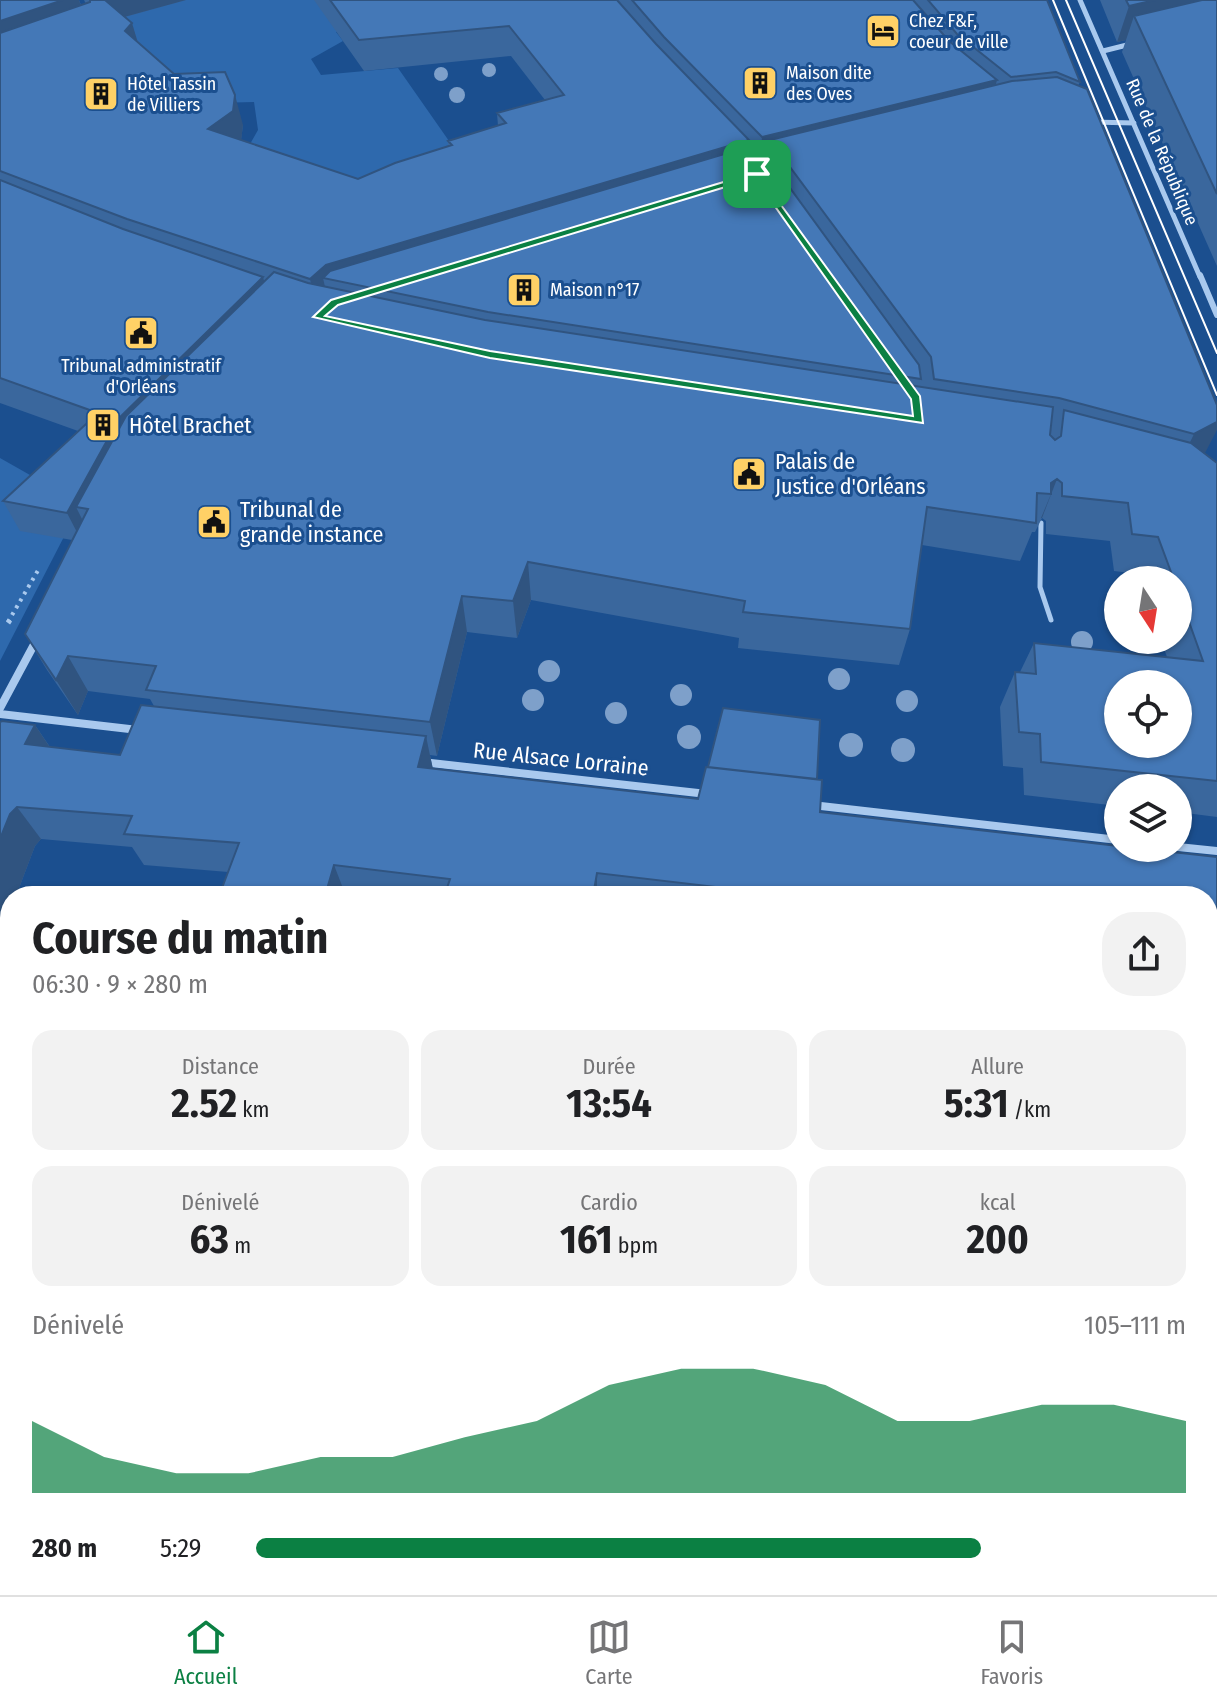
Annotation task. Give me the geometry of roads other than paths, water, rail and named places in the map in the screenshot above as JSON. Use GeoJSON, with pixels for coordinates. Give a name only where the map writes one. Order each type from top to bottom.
{"type":"FeatureCollection","features":[{"type":"Feature","properties":{"kind":"street","name":"Rue de la République"},"geometry":{"type":"LineString","coordinates":[[1080,0],[1217,314]]}},
{"type":"Feature","properties":{"kind":"street"},"geometry":{"type":"LineString","coordinates":[[1103,51],[1145,40]]}},
{"type":"Feature","properties":{"kind":"street"},"geometry":{"type":"LineString","coordinates":[[1079,122],[1134,123]]}},
{"type":"Feature","properties":{"kind":"street"},"geometry":{"type":"LineString","coordinates":[[44,624],[0,711],[156,732]]}},
{"type":"Feature","properties":{"kind":"street","name":"Rue Alsace Lorraine"},"geometry":{"type":"LineString","coordinates":[[404,760],[721,795]]}},
{"type":"Feature","properties":{"kind":"street"},"geometry":{"type":"LineString","coordinates":[[801,804],[1104,838]]}},
{"type":"Feature","properties":{"kind":"street"},"geometry":{"type":"LineString","coordinates":[[1192,848],[1217,851]]}},
{"type":"Feature","properties":{"kind":"lane"},"geometry":{"type":"LineString","coordinates":[[1041,523],[1040,587],[1051,620]]}},
{"type":"Feature","properties":{"kind":"tram line"},"geometry":{"type":"LineString","coordinates":[[1053,0],[1217,395]]}},
{"type":"Feature","properties":{"kind":"tram line"},"geometry":{"type":"LineString","coordinates":[[1066,0],[1217,353]]}},
{"type":"Feature","properties":{"kind":"place","name":"Chez F&F, coeur de ville"},"geometry":{"type":"Point","coordinates":[883,31]}},
{"type":"Feature","properties":{"kind":"place","name":"Maison dite des Oves"},"geometry":{"type":"Point","coordinates":[760,83]}},
{"type":"Feature","properties":{"kind":"place","name":"Hôtel Tassin de Villiers"},"geometry":{"type":"Point","coordinates":[101,94]}},
{"type":"Feature","properties":{"kind":"place","name":"Maison n°17"},"geometry":{"type":"Point","coordinates":[524,290]}},
{"type":"Feature","properties":{"kind":"place","name":"Tribunal administratif d'Orléans"},"geometry":{"type":"Point","coordinates":[141,333]}},
{"type":"Feature","properties":{"kind":"place","name":"Hôtel Brachet"},"geometry":{"type":"Point","coordinates":[103,425]}},
{"type":"Feature","properties":{"kind":"place","name":"Palais de Justice d'Orléans"},"geometry":{"type":"Point","coordinates":[749,474]}},
{"type":"Feature","properties":{"kind":"place","name":"Tribunal de grande instance"},"geometry":{"type":"Point","coordinates":[214,522]}}]}
